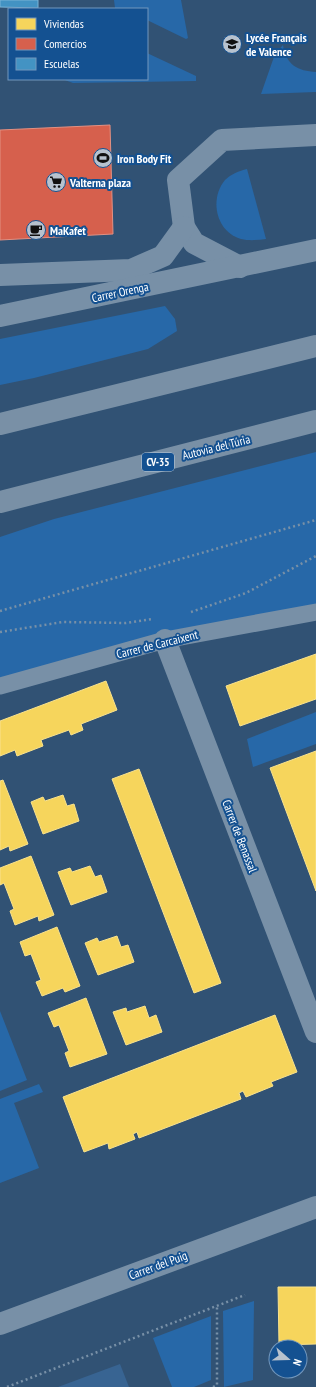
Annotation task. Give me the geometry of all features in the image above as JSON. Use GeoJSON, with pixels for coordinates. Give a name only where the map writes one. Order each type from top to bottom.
{"type":"FeatureCollection","features":[{"type":"Feature","properties":{"kind":"highway"},"geometry":{"type":"LineString","coordinates":[[0,424],[316,346]]}},
{"type":"Feature","properties":{"kind":"highway","name":"Autovia del Túria"},"geometry":{"type":"LineString","coordinates":[[0,502],[316,421]]}},
{"type":"Feature","properties":{"kind":"street"},"geometry":{"type":"LineString","coordinates":[[240,267],[194,243],[184,227],[178,180],[222,140],[316,135]]}},
{"type":"Feature","properties":{"kind":"street","name":"Carrer Orenga"},"geometry":{"type":"LineString","coordinates":[[0,275],[131,270],[163,256],[184,227]]}},
{"type":"Feature","properties":{"kind":"street","name":"Carrer Orenga"},"geometry":{"type":"LineString","coordinates":[[0,316],[316,250]]}},
{"type":"Feature","properties":{"kind":"street","name":"Carrer de Carcaixent"},"geometry":{"type":"LineString","coordinates":[[0,686],[165,640],[316,612]]}},
{"type":"Feature","properties":{"kind":"street","name":"Carrer de Benassal"},"geometry":{"type":"LineString","coordinates":[[165,640],[316,1032]]}},
{"type":"Feature","properties":{"kind":"street","name":"Carrer del Puig"},"geometry":{"type":"LineString","coordinates":[[0,1324],[316,1207]]}},
{"type":"Feature","properties":{"kind":"path"},"geometry":{"type":"LineString","coordinates":[[0,611],[316,520]]}},
{"type":"Feature","properties":{"kind":"path"},"geometry":{"type":"LineString","coordinates":[[185,614],[246,593],[316,556]]}},
{"type":"Feature","properties":{"kind":"path"},"geometry":{"type":"LineString","coordinates":[[0,632],[63,622],[126,624],[156,618]]}},
{"type":"Feature","properties":{"kind":"path"},"geometry":{"type":"LineString","coordinates":[[7,1387],[245,1295]]}},
{"type":"Feature","properties":{"kind":"path"},"geometry":{"type":"LineString","coordinates":[[212,1387],[217,1385],[217,1305]]}},
{"type":"Feature","properties":{"kind":"shaded area"},"geometry":{"type":"Polygon","coordinates":[[[114,0],[181,0],[188,38],[186,39],[148,20],[148,8],[115,8],[114,0]]]}},
{"type":"Feature","properties":{"kind":"shaded area"},"geometry":{"type":"Polygon","coordinates":[[[283,45],[287,58],[294,66],[304,70],[316,72],[316,92],[261,94],[275,54],[283,45]]]}},
{"type":"Feature","properties":{"kind":"shaded area"},"geometry":{"type":"Polygon","coordinates":[[[148,53],[196,76],[196,81],[73,83],[65,80],[148,80],[148,53]]]}},
{"type":"Feature","properties":{"kind":"shaded area"},"geometry":{"type":"Polygon","coordinates":[[[247,169],[266,239],[248,240],[232,235],[226,230],[218,214],[216,205],[217,196],[225,180],[235,173],[247,169]]]}},
{"type":"Feature","properties":{"kind":"shaded area"},"geometry":{"type":"Polygon","coordinates":[[[165,306],[175,319],[177,331],[148,349],[34,378],[0,385],[0,339],[165,306]]]}},
{"type":"Feature","properties":{"kind":"shaded area"},"geometry":{"type":"Polygon","coordinates":[[[316,452],[316,614],[0,686],[0,537],[54,519],[316,452]]]}},
{"type":"Feature","properties":{"kind":"shaded area"},"geometry":{"type":"Polygon","coordinates":[[[316,712],[316,744],[253,767],[247,739],[316,712]]]}},
{"type":"Feature","properties":{"kind":"shaded area"},"geometry":{"type":"Polygon","coordinates":[[[0,1011],[27,1080],[0,1091],[0,1011]]]}},
{"type":"Feature","properties":{"kind":"shaded area"},"geometry":{"type":"Polygon","coordinates":[[[39,1084],[43,1092],[14,1103],[39,1168],[0,1183],[0,1099],[39,1084]]]}},
{"type":"Feature","properties":{"kind":"shaded area"},"geometry":{"type":"Polygon","coordinates":[[[254,1301],[253,1380],[224,1387],[223,1311],[254,1301]]]}},
{"type":"Feature","properties":{"kind":"shaded area"},"geometry":{"type":"Polygon","coordinates":[[[211,1316],[211,1380],[194,1387],[172,1387],[153,1338],[211,1316]]]}},
{"type":"Feature","properties":{"kind":"shaded area"},"geometry":{"type":"Polygon","coordinates":[[[120,1364],[129,1387],[58,1387],[120,1364]]]}},
{"type":"Feature","properties":{"kind":"building: Viviendas"},"geometry":{"type":"Polygon","coordinates":[[[316,654],[316,699],[240,726],[226,686],[316,654]]]}},
{"type":"Feature","properties":{"kind":"building: Viviendas"},"geometry":{"type":"Polygon","coordinates":[[[106,681],[117,710],[81,724],[83,730],[71,735],[69,730],[41,740],[43,746],[17,756],[15,750],[0,756],[0,721],[106,681]]]}},
{"type":"Feature","properties":{"kind":"building: Viviendas"},"geometry":{"type":"Polygon","coordinates":[[[316,751],[316,891],[270,768],[316,751]]]}},
{"type":"Feature","properties":{"kind":"building: Viviendas"},"geometry":{"type":"Polygon","coordinates":[[[139,769],[221,983],[194,993],[112,779],[139,769]]]}},
{"type":"Feature","properties":{"kind":"building: Viviendas"},"geometry":{"type":"Polygon","coordinates":[[[3,780],[28,844],[10,851],[9,846],[0,850],[0,781],[3,780]]]}},
{"type":"Feature","properties":{"kind":"building: Viviendas"},"geometry":{"type":"Polygon","coordinates":[[[63,795],[67,806],[74,804],[79,821],[43,834],[31,802],[43,797],[45,801],[63,795]]]}},
{"type":"Feature","properties":{"kind":"building: Viviendas"},"geometry":{"type":"Polygon","coordinates":[[[31,856],[54,915],[39,921],[38,916],[15,925],[10,911],[14,909],[4,883],[0,885],[0,868],[31,856]]]}},
{"type":"Feature","properties":{"kind":"building: Viviendas"},"geometry":{"type":"Polygon","coordinates":[[[90,866],[95,877],[101,875],[107,892],[71,905],[58,872],[70,868],[72,872],[90,866]]]}},
{"type":"Feature","properties":{"kind":"building: Viviendas"},"geometry":{"type":"Polygon","coordinates":[[[57,927],[80,986],[65,992],[63,988],[42,996],[36,982],[41,980],[31,954],[25,956],[20,942],[57,927]]]}},
{"type":"Feature","properties":{"kind":"building: Viviendas"},"geometry":{"type":"Polygon","coordinates":[[[117,936],[121,947],[128,945],[134,962],[98,975],[85,943],[97,938],[99,942],[117,936]]]}},
{"type":"Feature","properties":{"kind":"building: Viviendas"},"geometry":{"type":"Polygon","coordinates":[[[86,998],[107,1054],[70,1067],[65,1053],[69,1051],[59,1025],[54,1027],[48,1013],[86,998]]]}},
{"type":"Feature","properties":{"kind":"building: Viviendas"},"geometry":{"type":"Polygon","coordinates":[[[145,1006],[149,1018],[156,1015],[162,1032],[126,1045],[113,1012],[126,1008],[127,1012],[145,1006]]]}},
{"type":"Feature","properties":{"kind":"building: Viviendas"},"geometry":{"type":"Polygon","coordinates":[[[275,1015],[297,1072],[271,1082],[273,1086],[246,1097],[243,1091],[239,1093],[241,1099],[139,1138],[137,1132],[133,1134],[135,1139],[109,1149],[108,1143],[84,1152],[63,1097],[275,1015]]]}},
{"type":"Feature","properties":{"kind":"building: Viviendas"},"geometry":{"type":"Polygon","coordinates":[[[278,1287],[316,1287],[316,1344],[308,1344],[308,1339],[279,1339],[278,1287]]]}},
{"type":"Feature","properties":{"kind":"building: Comercios","name":"Valterna plaza"},"geometry":{"type":"Polygon","coordinates":[[[110,125],[113,234],[0,240],[0,130],[110,125]]]}},
{"type":"Feature","properties":{"kind":"building: Escuelas"},"geometry":{"type":"Polygon","coordinates":[[[0,0],[38,0],[38,8],[0,7],[0,0]]]}},
{"type":"Feature","properties":{"kind":"place","name":"Lycée Français de Valence"},"geometry":{"type":"Point","coordinates":[232,44]}},
{"type":"Feature","properties":{"kind":"place","name":"Iron Body Fit"},"geometry":{"type":"Point","coordinates":[103,158]}},
{"type":"Feature","properties":{"kind":"place","name":"Valterna plaza"},"geometry":{"type":"Point","coordinates":[56,182]}},
{"type":"Feature","properties":{"kind":"place","name":"MaKafet"},"geometry":{"type":"Point","coordinates":[36,230]}}]}
